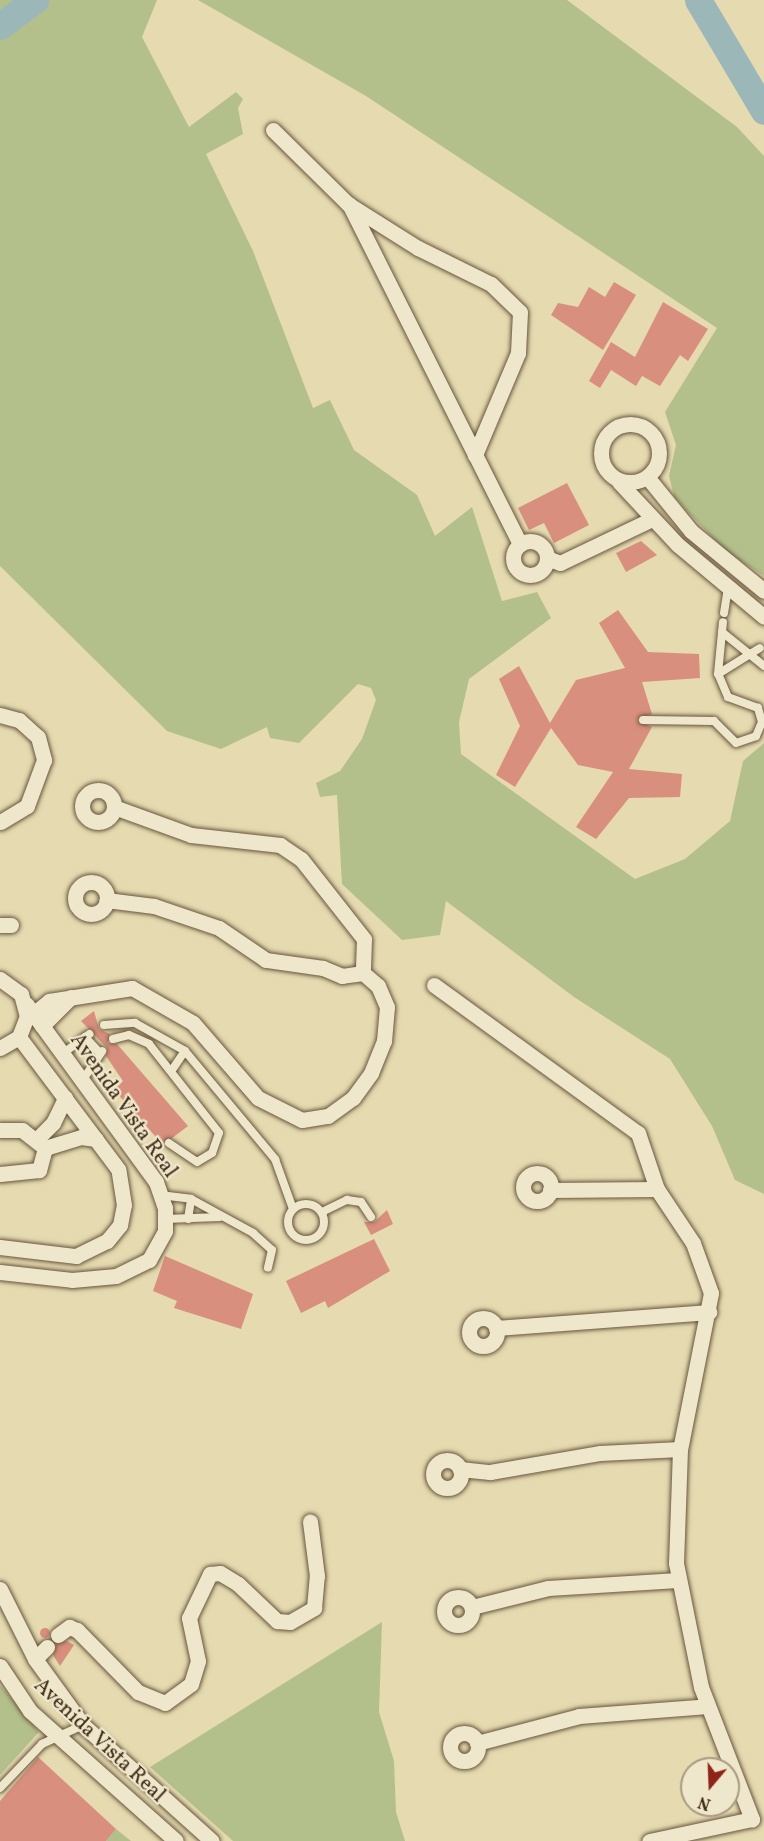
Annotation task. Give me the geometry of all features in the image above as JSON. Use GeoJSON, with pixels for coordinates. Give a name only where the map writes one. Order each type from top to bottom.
{"type":"FeatureCollection","features":[{"type":"Feature","properties":{"kind":"street"},"geometry":{"type":"LineString","coordinates":[[273,130],[348,204],[418,248],[491,284],[520,312],[518,353],[475,455]]}},
{"type":"Feature","properties":{"kind":"street"},"geometry":{"type":"LineString","coordinates":[[348,204],[520,544]]}},
{"type":"Feature","properties":{"kind":"street"},"geometry":{"type":"LineString","coordinates":[[619,482],[648,478],[658,464],[657,441],[650,432],[629,424],[608,433],[602,443],[603,465],[652,519],[728,588],[764,617]]}},
{"type":"Feature","properties":{"kind":"street"},"geometry":{"type":"LineString","coordinates":[[648,478],[691,531],[764,591]]}},
{"type":"Feature","properties":{"kind":"street"},"geometry":{"type":"LineString","coordinates":[[520,544],[536,542],[547,558],[560,563],[652,519]]}},
{"type":"Feature","properties":{"kind":"street"},"geometry":{"type":"LineString","coordinates":[[520,544],[513,559],[522,573],[538,573],[547,558]]}},
{"type":"Feature","properties":{"kind":"street"},"geometry":{"type":"LineString","coordinates":[[0,715],[19,720],[38,737],[44,760],[27,806],[0,822]]}},
{"type":"Feature","properties":{"kind":"street"},"geometry":{"type":"LineString","coordinates":[[114,807],[191,835],[280,845],[301,859],[364,939],[363,973]]}},
{"type":"Feature","properties":{"kind":"street"},"geometry":{"type":"LineString","coordinates":[[0,1048],[19,1036],[33,1014],[49,1001],[132,988],[161,1003],[219,1047],[258,1098],[302,1120],[328,1116],[353,1098],[380,1052],[387,1007],[378,986],[363,973],[342,976],[322,968],[266,960],[219,928],[154,906],[106,900]]}},
{"type":"Feature","properties":{"kind":"street","name":"Avenida Vista Real"},"geometry":{"type":"LineString","coordinates":[[0,979],[14,986],[82,1081],[160,1195],[165,1219],[159,1249],[136,1269],[91,1280],[0,1272]]}},
{"type":"Feature","properties":{"kind":"street"},"geometry":{"type":"LineString","coordinates":[[434,985],[638,1133],[657,1189],[693,1243],[711,1293],[710,1312],[680,1449],[678,1580],[708,1706],[752,1819],[649,1841]]}},
{"type":"Feature","properties":{"kind":"street","name":"Avenida Vista Real"},"geometry":{"type":"LineString","coordinates":[[0,1247],[24,1252],[76,1256],[108,1241],[120,1225],[125,1186],[96,1139],[19,1036]]}},
{"type":"Feature","properties":{"kind":"street"},"geometry":{"type":"LineString","coordinates":[[0,1174],[39,1170],[41,1143],[65,1098]]}},
{"type":"Feature","properties":{"kind":"street"},"geometry":{"type":"LineString","coordinates":[[0,1130],[41,1143],[81,1137],[96,1139]]}},
{"type":"Feature","properties":{"kind":"street"},"geometry":{"type":"LineString","coordinates":[[550,1190],[657,1189]]}},
{"type":"Feature","properties":{"kind":"street"},"geometry":{"type":"LineString","coordinates":[[24,1252],[29,1276]]}},
{"type":"Feature","properties":{"kind":"street"},"geometry":{"type":"LineString","coordinates":[[496,1328],[710,1312]]}},
{"type":"Feature","properties":{"kind":"street"},"geometry":{"type":"LineString","coordinates":[[460,1469],[490,1472],[600,1453],[680,1449]]}},
{"type":"Feature","properties":{"kind":"street"},"geometry":{"type":"LineString","coordinates":[[60,1632],[76,1630],[138,1692],[165,1703],[191,1684],[198,1661],[189,1618],[210,1574],[220,1573],[238,1584],[277,1621],[290,1622],[314,1608],[317,1576],[310,1521]]}},
{"type":"Feature","properties":{"kind":"street"},"geometry":{"type":"LineString","coordinates":[[472,1606],[548,1588],[678,1580]]}},
{"type":"Feature","properties":{"kind":"street","name":"Avenida Vista Real"},"geometry":{"type":"LineString","coordinates":[[0,1589],[34,1659],[83,1725],[212,1841]]}},
{"type":"Feature","properties":{"kind":"street"},"geometry":{"type":"LineString","coordinates":[[34,1659],[47,1647]]}},
{"type":"Feature","properties":{"kind":"street","name":"Avenida Vista Real"},"geometry":{"type":"LineString","coordinates":[[0,1666],[30,1711],[176,1841]]}},
{"type":"Feature","properties":{"kind":"street"},"geometry":{"type":"LineString","coordinates":[[477,1743],[579,1716],[708,1706]]}},
{"type":"Feature","properties":{"kind":"lane"},"geometry":{"type":"LineString","coordinates":[[643,720],[714,721],[729,741],[750,741],[762,722],[758,708],[747,699],[728,697],[718,674],[728,588]]}},
{"type":"Feature","properties":{"kind":"lane"},"geometry":{"type":"LineString","coordinates":[[722,632],[751,653],[764,666]]}},
{"type":"Feature","properties":{"kind":"lane"},"geometry":{"type":"LineString","coordinates":[[718,674],[759,648]]}},
{"type":"Feature","properties":{"kind":"lane"},"geometry":{"type":"LineString","coordinates":[[104,1025],[121,1021],[157,1032],[185,1051],[275,1159],[293,1209]]}},
{"type":"Feature","properties":{"kind":"lane"},"geometry":{"type":"LineString","coordinates":[[149,1044],[157,1032]]}},
{"type":"Feature","properties":{"kind":"lane"},"geometry":{"type":"LineString","coordinates":[[62,1054],[88,1035],[101,1052],[82,1081]]}},
{"type":"Feature","properties":{"kind":"lane"},"geometry":{"type":"LineString","coordinates":[[113,1039],[129,1035],[149,1044],[172,1070],[219,1133],[212,1153],[197,1162],[169,1143]]}},
{"type":"Feature","properties":{"kind":"lane"},"geometry":{"type":"LineString","coordinates":[[172,1070],[185,1051]]}},
{"type":"Feature","properties":{"kind":"lane"},"geometry":{"type":"LineString","coordinates":[[160,1195],[191,1199],[220,1217],[253,1233],[272,1250],[268,1268]]}},
{"type":"Feature","properties":{"kind":"lane"},"geometry":{"type":"LineString","coordinates":[[188,1219],[191,1199]]}},
{"type":"Feature","properties":{"kind":"lane"},"geometry":{"type":"LineString","coordinates":[[322,1212],[347,1200],[361,1202],[371,1217]]}},
{"type":"Feature","properties":{"kind":"lane"},"geometry":{"type":"LineString","coordinates":[[304,1203],[322,1212],[323,1229],[314,1239],[302,1241],[291,1234],[287,1221],[293,1209],[304,1203]]}},
{"type":"Feature","properties":{"kind":"lane"},"geometry":{"type":"LineString","coordinates":[[165,1219],[220,1217]]}},
{"type":"Feature","properties":{"kind":"lane"},"geometry":{"type":"LineString","coordinates":[[0,1788],[42,1744],[83,1725]]}},
{"type":"Feature","properties":{"kind":"green space"},"geometry":{"type":"Polygon","coordinates":[[[0,0],[157,0],[142,37],[189,127],[236,92],[243,99],[238,108],[243,134],[206,154],[253,251],[313,408],[330,400],[354,450],[417,495],[435,536],[472,507],[502,601],[537,592],[551,618],[469,679],[459,722],[461,754],[635,879],[685,859],[730,821],[743,761],[764,743],[764,1194],[735,1180],[712,1126],[670,1059],[574,997],[446,901],[440,935],[402,940],[342,884],[337,795],[320,797],[316,783],[340,771],[362,739],[376,700],[371,688],[358,684],[299,743],[270,738],[267,727],[221,749],[167,731],[0,566],[0,0]]]}},
{"type":"Feature","properties":{"kind":"green space"},"geometry":{"type":"Polygon","coordinates":[[[198,0],[567,0],[737,127],[764,156],[764,576],[727,552],[686,510],[674,496],[669,476],[676,445],[665,412],[717,328],[366,96],[198,0]]]}},
{"type":"Feature","properties":{"kind":"green space"},"geometry":{"type":"Polygon","coordinates":[[[382,1622],[379,1712],[394,1761],[396,1812],[405,1841],[233,1841],[150,1767],[382,1622]]]}},
{"type":"Feature","properties":{"kind":"green space"},"geometry":{"type":"Polygon","coordinates":[[[0,1685],[39,1732],[0,1775],[0,1685]]]}},
{"type":"Feature","properties":{"kind":"green space"},"geometry":{"type":"Polygon","coordinates":[[[116,1829],[131,1841],[106,1841],[116,1829]]]}},
{"type":"Feature","properties":{"kind":"building"},"geometry":{"type":"Polygon","coordinates":[[[614,282],[636,295],[603,350],[551,315],[558,303],[578,307],[589,287],[605,297],[614,282]]]}},
{"type":"Feature","properties":{"kind":"building"},"geometry":{"type":"Polygon","coordinates":[[[663,302],[708,329],[688,361],[680,355],[660,386],[642,376],[636,386],[611,370],[600,388],[589,381],[611,342],[635,357],[663,302]]]}},
{"type":"Feature","properties":{"kind":"building"},"geometry":{"type":"Polygon","coordinates":[[[567,483],[589,525],[554,543],[544,523],[529,530],[518,508],[567,483]]]}},
{"type":"Feature","properties":{"kind":"building"},"geometry":{"type":"Polygon","coordinates":[[[641,541],[657,555],[626,572],[616,553],[641,541]]]}},
{"type":"Feature","properties":{"kind":"building"},"geometry":{"type":"Polygon","coordinates":[[[618,610],[648,652],[699,654],[700,678],[642,682],[652,714],[637,720],[652,727],[629,769],[682,774],[680,797],[629,798],[596,839],[576,827],[613,772],[578,765],[551,728],[515,787],[496,775],[520,726],[499,679],[519,666],[550,723],[576,680],[625,668],[599,623],[618,610]]]}},
{"type":"Feature","properties":{"kind":"building"},"geometry":{"type":"Polygon","coordinates":[[[94,1011],[99,1029],[110,1034],[108,1043],[117,1044],[188,1126],[163,1145],[114,1090],[123,1081],[106,1056],[107,1048],[81,1021],[94,1011]]]}},
{"type":"Feature","properties":{"kind":"building"},"geometry":{"type":"Polygon","coordinates":[[[387,1210],[393,1224],[371,1235],[364,1222],[374,1222],[387,1210]]]}},
{"type":"Feature","properties":{"kind":"building"},"geometry":{"type":"Polygon","coordinates":[[[374,1239],[390,1271],[328,1308],[325,1301],[301,1313],[286,1281],[374,1239]]]}},
{"type":"Feature","properties":{"kind":"building"},"geometry":{"type":"Polygon","coordinates":[[[165,1256],[253,1294],[241,1329],[174,1308],[177,1301],[153,1291],[165,1256]]]}},
{"type":"Feature","properties":{"kind":"building"},"geometry":{"type":"Polygon","coordinates":[[[45,1628],[49,1629],[49,1637],[45,1638],[41,1637],[40,1633],[41,1629],[45,1628]]]}},
{"type":"Feature","properties":{"kind":"building"},"geometry":{"type":"Polygon","coordinates":[[[67,1641],[74,1645],[60,1666],[53,1655],[56,1644],[67,1641]]]}},
{"type":"Feature","properties":{"kind":"building"},"geometry":{"type":"Polygon","coordinates":[[[38,1757],[116,1829],[106,1841],[0,1841],[0,1801],[38,1757]]]}},
{"type":"Feature","properties":{"kind":"waterway"},"geometry":{"type":"LineString","coordinates":[[0,26],[35,0]]}},
{"type":"Feature","properties":{"kind":"waterway"},"geometry":{"type":"LineString","coordinates":[[698,0],[764,111]]}}]}
